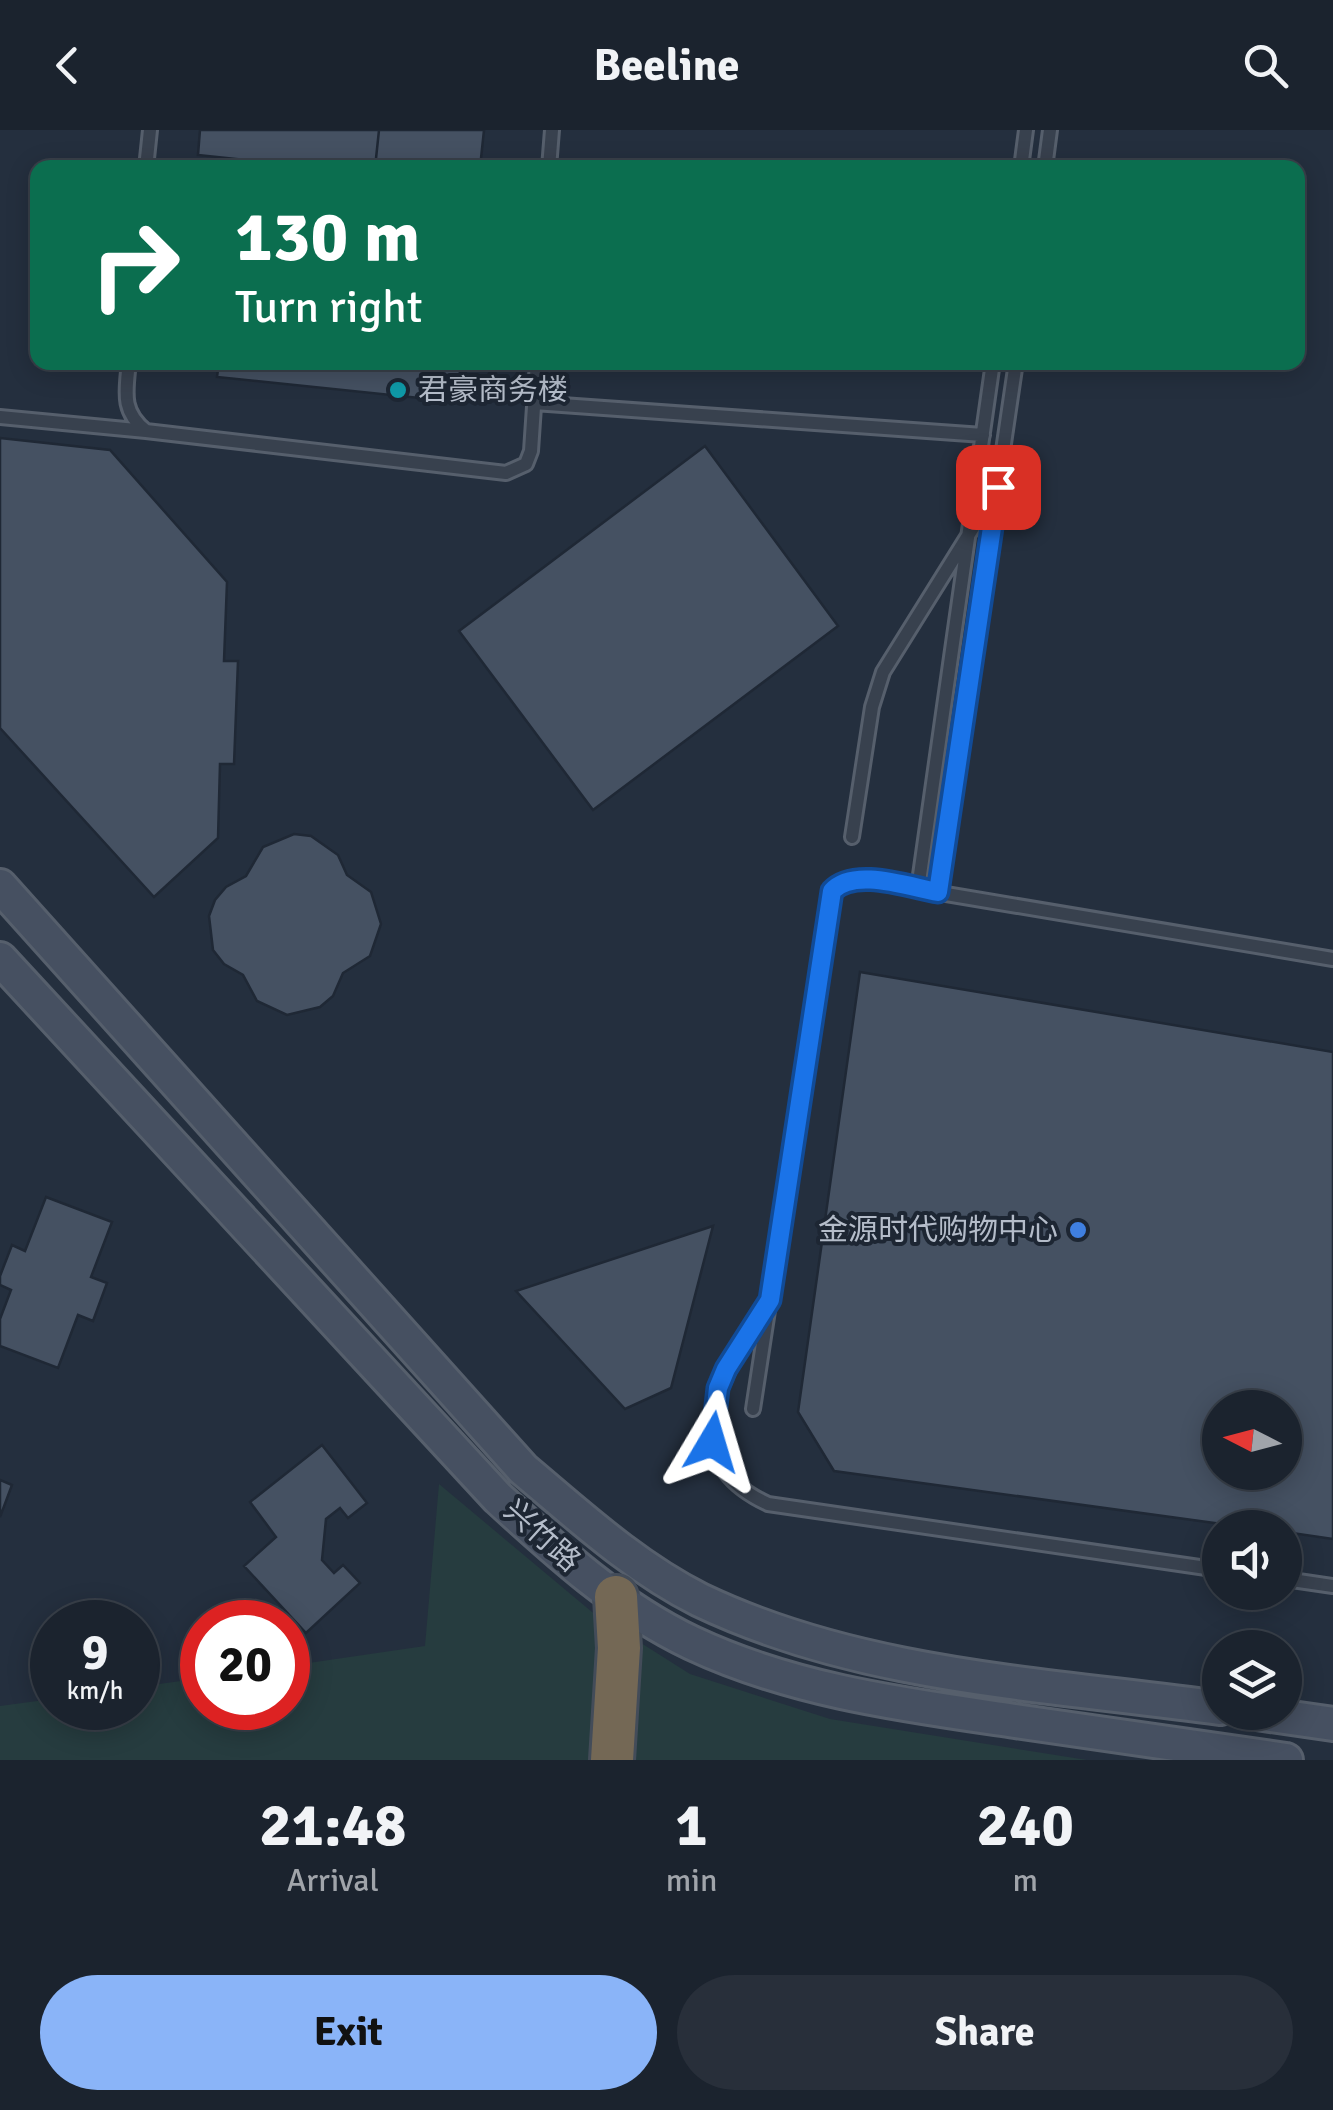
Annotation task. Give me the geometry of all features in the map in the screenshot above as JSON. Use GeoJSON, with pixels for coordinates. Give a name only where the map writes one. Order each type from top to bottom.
{"type":"FeatureCollection","features":[{"type":"Feature","properties":{"kind":"highway"},"geometry":{"type":"LineString","coordinates":[[612,1760],[620,1648],[616,1596]]}},
{"type":"Feature","properties":{"kind":"street","name":"兴竹路"},"geometry":{"type":"LineString","coordinates":[[0,886],[523,1469],[616,1547],[698,1599],[798,1641],[888,1662],[1202,1706]]}},
{"type":"Feature","properties":{"kind":"street","name":"兴竹路"},"geometry":{"type":"LineString","coordinates":[[0,960],[498,1498],[571,1564],[616,1596],[690,1642],[780,1678],[888,1703],[1286,1760]]}},
{"type":"Feature","properties":{"kind":"street"},"geometry":{"type":"LineString","coordinates":[[1302,1720],[1333,1724]]}},
{"type":"Feature","properties":{"kind":"lane"},"geometry":{"type":"LineString","coordinates":[[147,160],[150,130]]}},
{"type":"Feature","properties":{"kind":"lane"},"geometry":{"type":"LineString","coordinates":[[550,160],[552,130]]}},
{"type":"Feature","properties":{"kind":"lane"},"geometry":{"type":"LineString","coordinates":[[1022,160],[1026,130]]}},
{"type":"Feature","properties":{"kind":"lane"},"geometry":{"type":"LineString","coordinates":[[1046,160],[1050,130]]}},
{"type":"Feature","properties":{"kind":"lane"},"geometry":{"type":"LineString","coordinates":[[128,370],[125,406],[132,420],[146,431]]}},
{"type":"Feature","properties":{"kind":"lane"},"geometry":{"type":"LineString","coordinates":[[0,416],[506,473],[526,464],[536,370]]}},
{"type":"Feature","properties":{"kind":"lane"},"geometry":{"type":"LineString","coordinates":[[918,889],[992,370]]}},
{"type":"Feature","properties":{"kind":"lane"},"geometry":{"type":"LineString","coordinates":[[938,892],[1015,370]]}},
{"type":"Feature","properties":{"kind":"lane"},"geometry":{"type":"LineString","coordinates":[[534,404],[982,435]]}},
{"type":"Feature","properties":{"kind":"lane"},"geometry":{"type":"LineString","coordinates":[[852,836],[872,706],[883,672],[998,487]]}},
{"type":"Feature","properties":{"kind":"lane"},"geometry":{"type":"LineString","coordinates":[[753,1409],[832,891],[840,883],[857,879],[1333,959]]}},
{"type":"Feature","properties":{"kind":"lane"},"geometry":{"type":"LineString","coordinates":[[770,1300],[718,1388],[712,1442],[722,1474],[742,1492],[768,1504],[1202,1567]]}},
{"type":"Feature","properties":{"kind":"lane"},"geometry":{"type":"LineString","coordinates":[[1302,1581],[1333,1586]]}},
{"type":"Feature","properties":{"kind":"green space"},"geometry":{"type":"Polygon","coordinates":[[[439,1484],[592,1612],[690,1674],[830,1719],[1087,1760],[0,1760],[0,1706],[30,1702],[30,1730],[160,1730],[160,1684],[180,1681],[180,1730],[310,1730],[310,1663],[425,1646],[439,1484]]]}},
{"type":"Feature","properties":{"kind":"building"},"geometry":{"type":"Polygon","coordinates":[[[200,130],[379,130],[376,160],[237,160],[198,155],[200,130]]]}},
{"type":"Feature","properties":{"kind":"building"},"geometry":{"type":"Polygon","coordinates":[[[379,130],[484,130],[481,160],[376,160],[379,130]]]}},
{"type":"Feature","properties":{"kind":"building","name":"君豪商务楼"},"geometry":{"type":"Polygon","coordinates":[[[218,370],[461,370],[458,402],[217,377],[218,370]]]}},
{"type":"Feature","properties":{"kind":"building"},"geometry":{"type":"Polygon","coordinates":[[[0,438],[110,450],[227,582],[224,661],[238,661],[234,764],[220,764],[218,838],[154,897],[0,728],[0,438]]]}},
{"type":"Feature","properties":{"kind":"building"},"geometry":{"type":"Polygon","coordinates":[[[705,446],[838,626],[593,810],[459,631],[705,446]]]}},
{"type":"Feature","properties":{"kind":"building"},"geometry":{"type":"Polygon","coordinates":[[[294,834],[311,836],[338,855],[347,875],[371,892],[381,924],[370,956],[343,973],[333,996],[320,1007],[287,1015],[257,1001],[243,975],[224,964],[213,950],[209,916],[215,900],[226,887],[246,876],[263,847],[294,834]]]}},
{"type":"Feature","properties":{"kind":"building","name":"金源时代购物中心"},"geometry":{"type":"Polygon","coordinates":[[[860,972],[1333,1052],[1333,1539],[1302,1534],[1302,1510],[1202,1510],[1202,1521],[834,1471],[798,1412],[860,972]]]}},
{"type":"Feature","properties":{"kind":"building"},"geometry":{"type":"Polygon","coordinates":[[[46,1197],[112,1222],[91,1277],[107,1283],[93,1321],[78,1315],[58,1368],[0,1346],[0,1319],[11,1290],[0,1285],[0,1276],[12,1245],[25,1251],[46,1197]]]}},
{"type":"Feature","properties":{"kind":"building"},"geometry":{"type":"Polygon","coordinates":[[[713,1226],[671,1388],[625,1409],[516,1291],[713,1226]]]}},
{"type":"Feature","properties":{"kind":"building"},"geometry":{"type":"Polygon","coordinates":[[[322,1445],[367,1503],[348,1518],[340,1508],[326,1519],[322,1560],[334,1573],[343,1565],[360,1583],[310,1629],[310,1600],[275,1600],[244,1566],[276,1537],[250,1502],[322,1445]]]}},
{"type":"Feature","properties":{"kind":"building"},"geometry":{"type":"Polygon","coordinates":[[[0,1480],[12,1485],[0,1517],[0,1480]]]}},
{"type":"Feature","properties":{"kind":"place","name":"君豪商务楼"},"geometry":{"type":"Point","coordinates":[398,390]}},
{"type":"Feature","properties":{"kind":"place","name":"金源时代购物中心"},"geometry":{"type":"Point","coordinates":[1078,1230]}},
{"type":"Feature","properties":{"kind":"route"},"geometry":{"type":"LineString","coordinates":[[712,1442],[718,1388],[770,1300],[832,891],[840,883],[857,879],[938,892],[998,487]]}}]}
